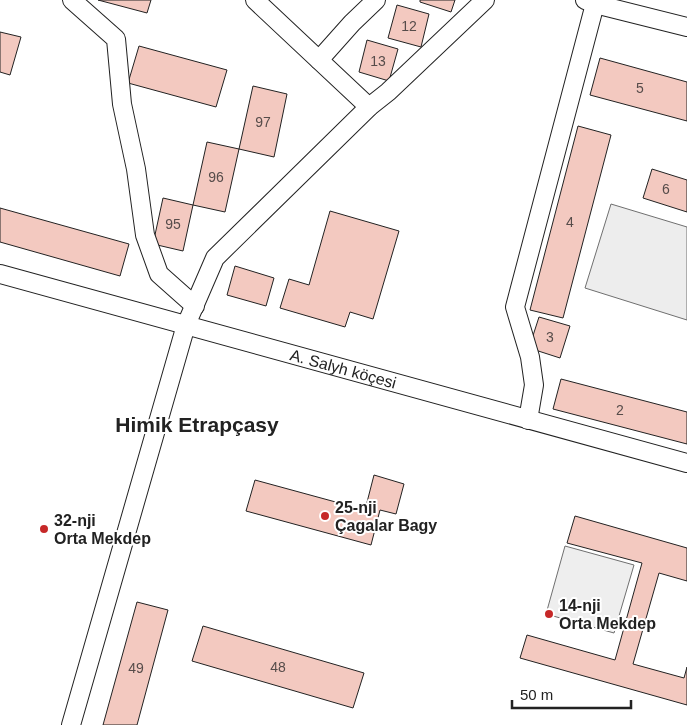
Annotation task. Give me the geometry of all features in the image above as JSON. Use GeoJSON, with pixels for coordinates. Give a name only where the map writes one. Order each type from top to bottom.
{"type":"FeatureCollection","features":[{"type":"Feature","properties":{"kind":"street"},"geometry":{"type":"LineString","coordinates":[[72,0],[116,39],[122,104],[136,168],[145,235],[158,274],[195,306]]}},
{"type":"Feature","properties":{"kind":"street"},"geometry":{"type":"LineString","coordinates":[[255,0],[369,107]]}},
{"type":"Feature","properties":{"kind":"street"},"geometry":{"type":"LineString","coordinates":[[319,60],[352,23],[376,0]]}},
{"type":"Feature","properties":{"kind":"street"},"geometry":{"type":"LineString","coordinates":[[71,725],[186,326],[215,258],[369,107],[388,92],[485,0]]}},
{"type":"Feature","properties":{"kind":"street"},"geometry":{"type":"LineString","coordinates":[[528,420],[534,385],[530,358],[515,307],[592,1],[687,27]]}},
{"type":"Feature","properties":{"kind":"street","name":"A. Salyh köçesi"},"geometry":{"type":"LineString","coordinates":[[0,274],[687,463]]}},
{"type":"Feature","properties":{"kind":"shaded area"},"geometry":{"type":"Polygon","coordinates":[[[611,204],[687,227],[687,320],[585,288],[611,204]]]}},
{"type":"Feature","properties":{"kind":"shaded area"},"geometry":{"type":"Polygon","coordinates":[[[565,546],[634,565],[614,633],[546,614],[565,546]]]}},
{"type":"Feature","properties":{"kind":"building"},"geometry":{"type":"Polygon","coordinates":[[[98,0],[151,0],[147,13],[98,0]]]}},
{"type":"Feature","properties":{"kind":"building"},"geometry":{"type":"Polygon","coordinates":[[[420,0],[455,0],[451,12],[420,2],[420,0]]]}},
{"type":"Feature","properties":{"kind":"building"},"geometry":{"type":"Polygon","coordinates":[[[397,5],[429,14],[421,47],[388,38],[397,5]]]}},
{"type":"Feature","properties":{"kind":"building"},"geometry":{"type":"Polygon","coordinates":[[[0,32],[21,37],[10,75],[0,72],[0,32]]]}},
{"type":"Feature","properties":{"kind":"building"},"geometry":{"type":"Polygon","coordinates":[[[367,40],[398,49],[389,81],[359,72],[367,40]]]}},
{"type":"Feature","properties":{"kind":"building"},"geometry":{"type":"Polygon","coordinates":[[[139,46],[227,70],[216,107],[128,83],[139,46]]]}},
{"type":"Feature","properties":{"kind":"building"},"geometry":{"type":"Polygon","coordinates":[[[600,58],[687,82],[687,121],[590,95],[600,58]]]}},
{"type":"Feature","properties":{"kind":"building"},"geometry":{"type":"Polygon","coordinates":[[[253,86],[287,94],[274,157],[239,149],[253,86]]]}},
{"type":"Feature","properties":{"kind":"building"},"geometry":{"type":"Polygon","coordinates":[[[578,126],[611,135],[563,318],[530,310],[578,126]]]}},
{"type":"Feature","properties":{"kind":"building"},"geometry":{"type":"Polygon","coordinates":[[[207,142],[239,149],[225,212],[193,205],[207,142]]]}},
{"type":"Feature","properties":{"kind":"building"},"geometry":{"type":"Polygon","coordinates":[[[652,169],[687,180],[687,212],[643,198],[652,169]]]}},
{"type":"Feature","properties":{"kind":"building"},"geometry":{"type":"Polygon","coordinates":[[[163,198],[193,205],[183,251],[153,244],[163,198]]]}},
{"type":"Feature","properties":{"kind":"building"},"geometry":{"type":"Polygon","coordinates":[[[0,208],[129,244],[120,276],[0,242],[0,208]]]}},
{"type":"Feature","properties":{"kind":"building"},"geometry":{"type":"Polygon","coordinates":[[[330,211],[399,231],[373,319],[350,312],[345,327],[280,308],[289,279],[309,285],[330,211]]]}},
{"type":"Feature","properties":{"kind":"building"},"geometry":{"type":"Polygon","coordinates":[[[235,266],[274,278],[266,306],[227,295],[235,266]]]}},
{"type":"Feature","properties":{"kind":"building"},"geometry":{"type":"Polygon","coordinates":[[[539,317],[570,326],[560,358],[529,348],[539,317]]]}},
{"type":"Feature","properties":{"kind":"building"},"geometry":{"type":"Polygon","coordinates":[[[561,379],[687,412],[687,444],[553,409],[561,379]]]}},
{"type":"Feature","properties":{"kind":"building"},"geometry":{"type":"Polygon","coordinates":[[[374,475],[404,484],[396,514],[380,510],[371,545],[246,511],[255,480],[365,510],[374,475]]]}},
{"type":"Feature","properties":{"kind":"building"},"geometry":{"type":"Polygon","coordinates":[[[575,516],[687,548],[687,581],[659,573],[633,664],[684,678],[687,667],[687,705],[520,658],[527,635],[615,660],[642,563],[567,543],[575,516]]]}},
{"type":"Feature","properties":{"kind":"building"},"geometry":{"type":"Polygon","coordinates":[[[137,602],[168,610],[137,725],[103,725],[137,602]]]}},
{"type":"Feature","properties":{"kind":"building"},"geometry":{"type":"Polygon","coordinates":[[[203,626],[364,673],[353,708],[192,661],[203,626]]]}},
{"type":"Feature","properties":{"kind":"place","name":"25-nji Çagalar Bagy"},"geometry":{"type":"Point","coordinates":[325,516]}},
{"type":"Feature","properties":{"kind":"place","name":"32-nji Orta Mekdep"},"geometry":{"type":"Point","coordinates":[44,529]}},
{"type":"Feature","properties":{"kind":"place","name":"14-nji Orta Mekdep"},"geometry":{"type":"Point","coordinates":[549,614]}},
{"type":"Feature","properties":{"kind":"district","name":"Himik Etrapçasy"},"geometry":{"type":"Point","coordinates":[197,424]}}]}
